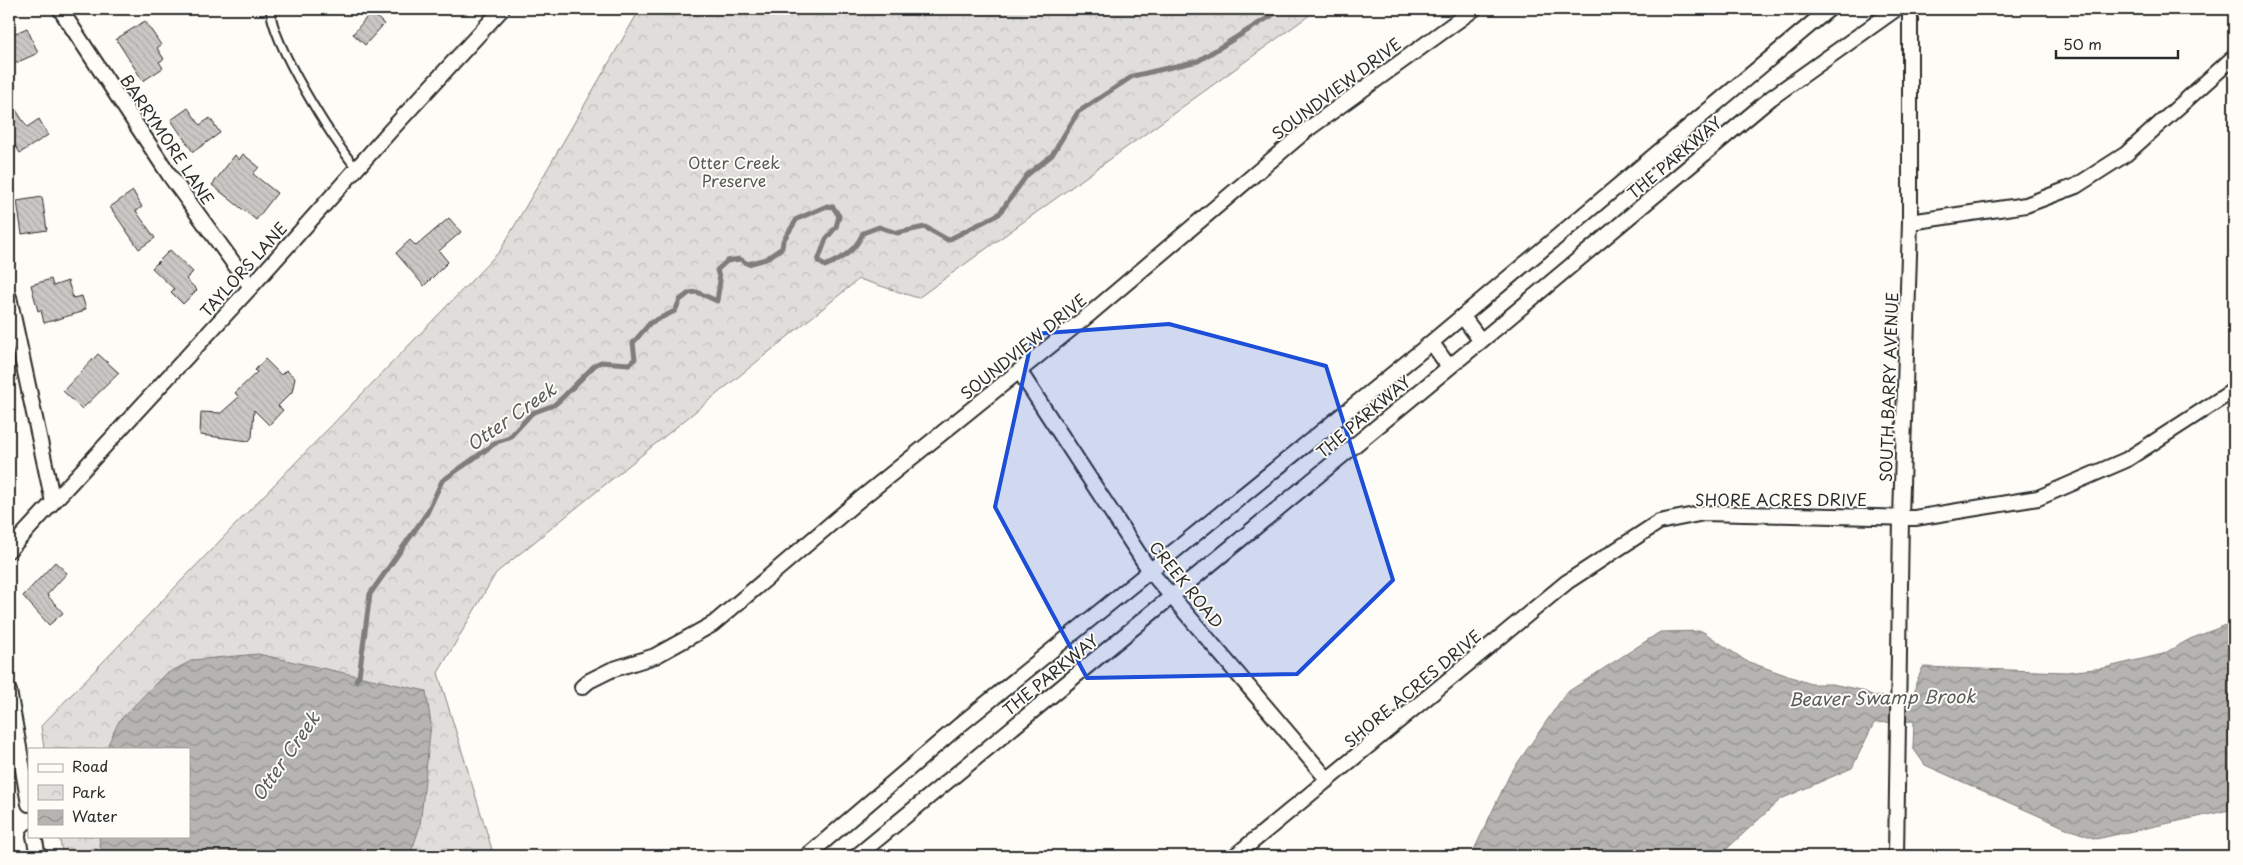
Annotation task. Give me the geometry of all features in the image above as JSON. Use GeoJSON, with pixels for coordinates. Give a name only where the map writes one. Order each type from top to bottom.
{"type":"FeatureCollection","features":[{"type":"Feature","properties":{"kind":"street","name":"BARRYMORE LANE"},"geometry":{"type":"LineString","coordinates":[[60,9],[170,176],[251,287]]}},
{"type":"Feature","properties":{"kind":"street","name":"TAYLORS LANE"},"geometry":{"type":"LineString","coordinates":[[9,550],[15,535],[53,502],[251,287],[356,168],[502,9]]}},
{"type":"Feature","properties":{"kind":"street","name":"SOUNDVIEW DRIVE"},"geometry":{"type":"LineString","coordinates":[[582,687],[589,681],[611,670],[655,656],[714,624],[859,500],[1020,372],[1308,129],[1474,9]]}},
{"type":"Feature","properties":{"kind":"street","name":"THE PARKWAY"},"geometry":{"type":"LineString","coordinates":[[807,856],[961,724],[1432,343],[1829,9]]}},
{"type":"Feature","properties":{"kind":"street","name":"THE PARKWAY"},"geometry":{"type":"LineString","coordinates":[[857,856],[1173,597],[1771,98],[1896,9]]}},
{"type":"Feature","properties":{"kind":"street","name":"SOUTH BARRY AVENUE"},"geometry":{"type":"LineString","coordinates":[[1896,856],[1901,518],[1910,222],[1910,9]]}},
{"type":"Feature","properties":{"kind":"street"},"geometry":{"type":"LineString","coordinates":[[1910,222],[2026,205],[2076,186],[2126,154],[2234,57]]}},
{"type":"Feature","properties":{"kind":"street"},"geometry":{"type":"LineString","coordinates":[[9,297],[53,502]]}},
{"type":"Feature","properties":{"kind":"street"},"geometry":{"type":"LineString","coordinates":[[1463,316],[1481,341]]}},
{"type":"Feature","properties":{"kind":"street"},"geometry":{"type":"LineString","coordinates":[[1432,343],[1449,367]]}},
{"type":"Feature","properties":{"kind":"street","name":"CREEK ROAD"},"geometry":{"type":"LineString","coordinates":[[1020,372],[1150,571],[1328,780]]}},
{"type":"Feature","properties":{"kind":"street","name":"SHORE ACRES DRIVE"},"geometry":{"type":"LineString","coordinates":[[1235,856],[1568,582],[1659,522],[1704,513],[1915,518],[2038,498],[2126,460],[2234,390]]}},
{"type":"Feature","properties":{"kind":"street"},"geometry":{"type":"LineString","coordinates":[[9,691],[10,707],[28,799]]}},
{"type":"Feature","properties":{"kind":"street"},"geometry":{"type":"LineString","coordinates":[[34,838],[38,856]]}},
{"type":"Feature","properties":{"kind":"lane"},"geometry":{"type":"LineString","coordinates":[[270,9],[272,22],[298,75],[341,149],[356,168]]}},
{"type":"Feature","properties":{"kind":"highlighted area"},"geometry":{"type":"Polygon","coordinates":[[[1169,324],[1326,366],[1393,580],[1297,674],[1087,678],[995,507],[1033,334],[1169,324]]]}},
{"type":"Feature","properties":{"kind":"green space","name":"Otter Creek Preserve"},"geometry":{"type":"Polygon","coordinates":[[[640,9],[1318,9],[918,298],[859,279],[496,573],[438,673],[494,856],[63,856],[59,838],[190,838],[190,748],[44,748],[41,726],[500,251],[640,9]]]}},
{"type":"Feature","properties":{"kind":"water","name":"Beaver Swamp Brook"},"geometry":{"type":"Polygon","coordinates":[[[2234,622],[2234,809],[2096,839],[2066,828],[1925,765],[1913,748],[1914,721],[1874,723],[1852,768],[1781,799],[1719,856],[1471,856],[1510,774],[1566,693],[1660,632],[1702,631],[1746,661],[1811,684],[1832,684],[1861,690],[1874,696],[1914,699],[1916,683],[1923,667],[2066,672],[2104,668],[2163,654],[2190,639],[2234,622]]]}},
{"type":"Feature","properties":{"kind":"water"},"geometry":{"type":"Polygon","coordinates":[[[258,654],[426,691],[431,724],[420,826],[410,856],[109,856],[100,847],[99,838],[190,838],[190,748],[106,748],[119,721],[164,675],[193,660],[258,654]]]}},
{"type":"Feature","properties":{"kind":"building"},"geometry":{"type":"Polygon","coordinates":[[[371,12],[384,24],[365,45],[353,34],[371,12]]]}},
{"type":"Feature","properties":{"kind":"building"},"geometry":{"type":"Polygon","coordinates":[[[145,21],[161,45],[157,48],[164,59],[159,62],[163,68],[143,81],[116,39],[145,21]]]}},
{"type":"Feature","properties":{"kind":"building"},"geometry":{"type":"Polygon","coordinates":[[[27,28],[38,53],[9,66],[9,36],[27,28]]]}},
{"type":"Feature","properties":{"kind":"building"},"geometry":{"type":"Polygon","coordinates":[[[9,99],[27,127],[39,119],[48,135],[20,153],[9,136],[9,99]]]}},
{"type":"Feature","properties":{"kind":"building"},"geometry":{"type":"Polygon","coordinates":[[[188,108],[200,125],[210,118],[220,133],[193,152],[171,120],[188,108]]]}},
{"type":"Feature","properties":{"kind":"building"},"geometry":{"type":"Polygon","coordinates":[[[243,154],[259,167],[253,174],[277,193],[256,220],[212,185],[235,155],[239,160],[243,154]]]}},
{"type":"Feature","properties":{"kind":"building"},"geometry":{"type":"Polygon","coordinates":[[[133,191],[142,207],[136,211],[155,238],[139,249],[110,207],[133,191]]]}},
{"type":"Feature","properties":{"kind":"building"},"geometry":{"type":"Polygon","coordinates":[[[42,197],[47,230],[22,234],[17,201],[42,197]]]}},
{"type":"Feature","properties":{"kind":"building"},"geometry":{"type":"Polygon","coordinates":[[[449,218],[461,232],[439,251],[448,262],[424,286],[396,253],[410,240],[416,246],[449,218]]]}},
{"type":"Feature","properties":{"kind":"building"},"geometry":{"type":"Polygon","coordinates":[[[170,250],[193,272],[186,279],[197,290],[183,304],[171,292],[174,289],[152,268],[170,250]]]}},
{"type":"Feature","properties":{"kind":"building"},"geometry":{"type":"Polygon","coordinates":[[[51,279],[53,286],[68,281],[73,298],[82,296],[86,309],[82,310],[82,312],[44,323],[41,310],[38,311],[31,285],[51,279]]]}},
{"type":"Feature","properties":{"kind":"building"},"geometry":{"type":"Polygon","coordinates":[[[98,354],[119,373],[82,409],[63,391],[98,354]]]}},
{"type":"Feature","properties":{"kind":"building"},"geometry":{"type":"Polygon","coordinates":[[[265,359],[281,375],[286,370],[295,378],[292,392],[278,406],[283,410],[269,425],[254,410],[252,437],[249,441],[200,435],[201,412],[221,413],[239,397],[235,393],[257,372],[255,370],[265,359]]]}},
{"type":"Feature","properties":{"kind":"building"},"geometry":{"type":"Polygon","coordinates":[[[55,562],[67,573],[47,595],[63,613],[49,625],[23,596],[55,562]]]}},
{"type":"Feature","properties":{"kind":"waterway","name":"Otter Creek"},"geometry":{"type":"LineString","coordinates":[[356,680],[359,676],[370,594],[427,513],[442,481],[497,442],[509,438],[532,413],[554,405],[595,365],[601,362],[629,364],[635,359],[633,343],[650,323],[675,311],[680,300],[689,293],[697,292],[717,301],[720,281],[717,270],[727,261],[740,259],[748,264],[766,259],[782,248],[783,241],[797,219],[827,206],[833,207],[839,216],[836,227],[826,239],[818,261],[825,266],[848,253],[856,245],[863,233],[879,227],[897,233],[925,227],[948,240],[999,214],[1027,175],[1052,155],[1078,112],[1133,76],[1198,61],[1282,9]]}}]}
